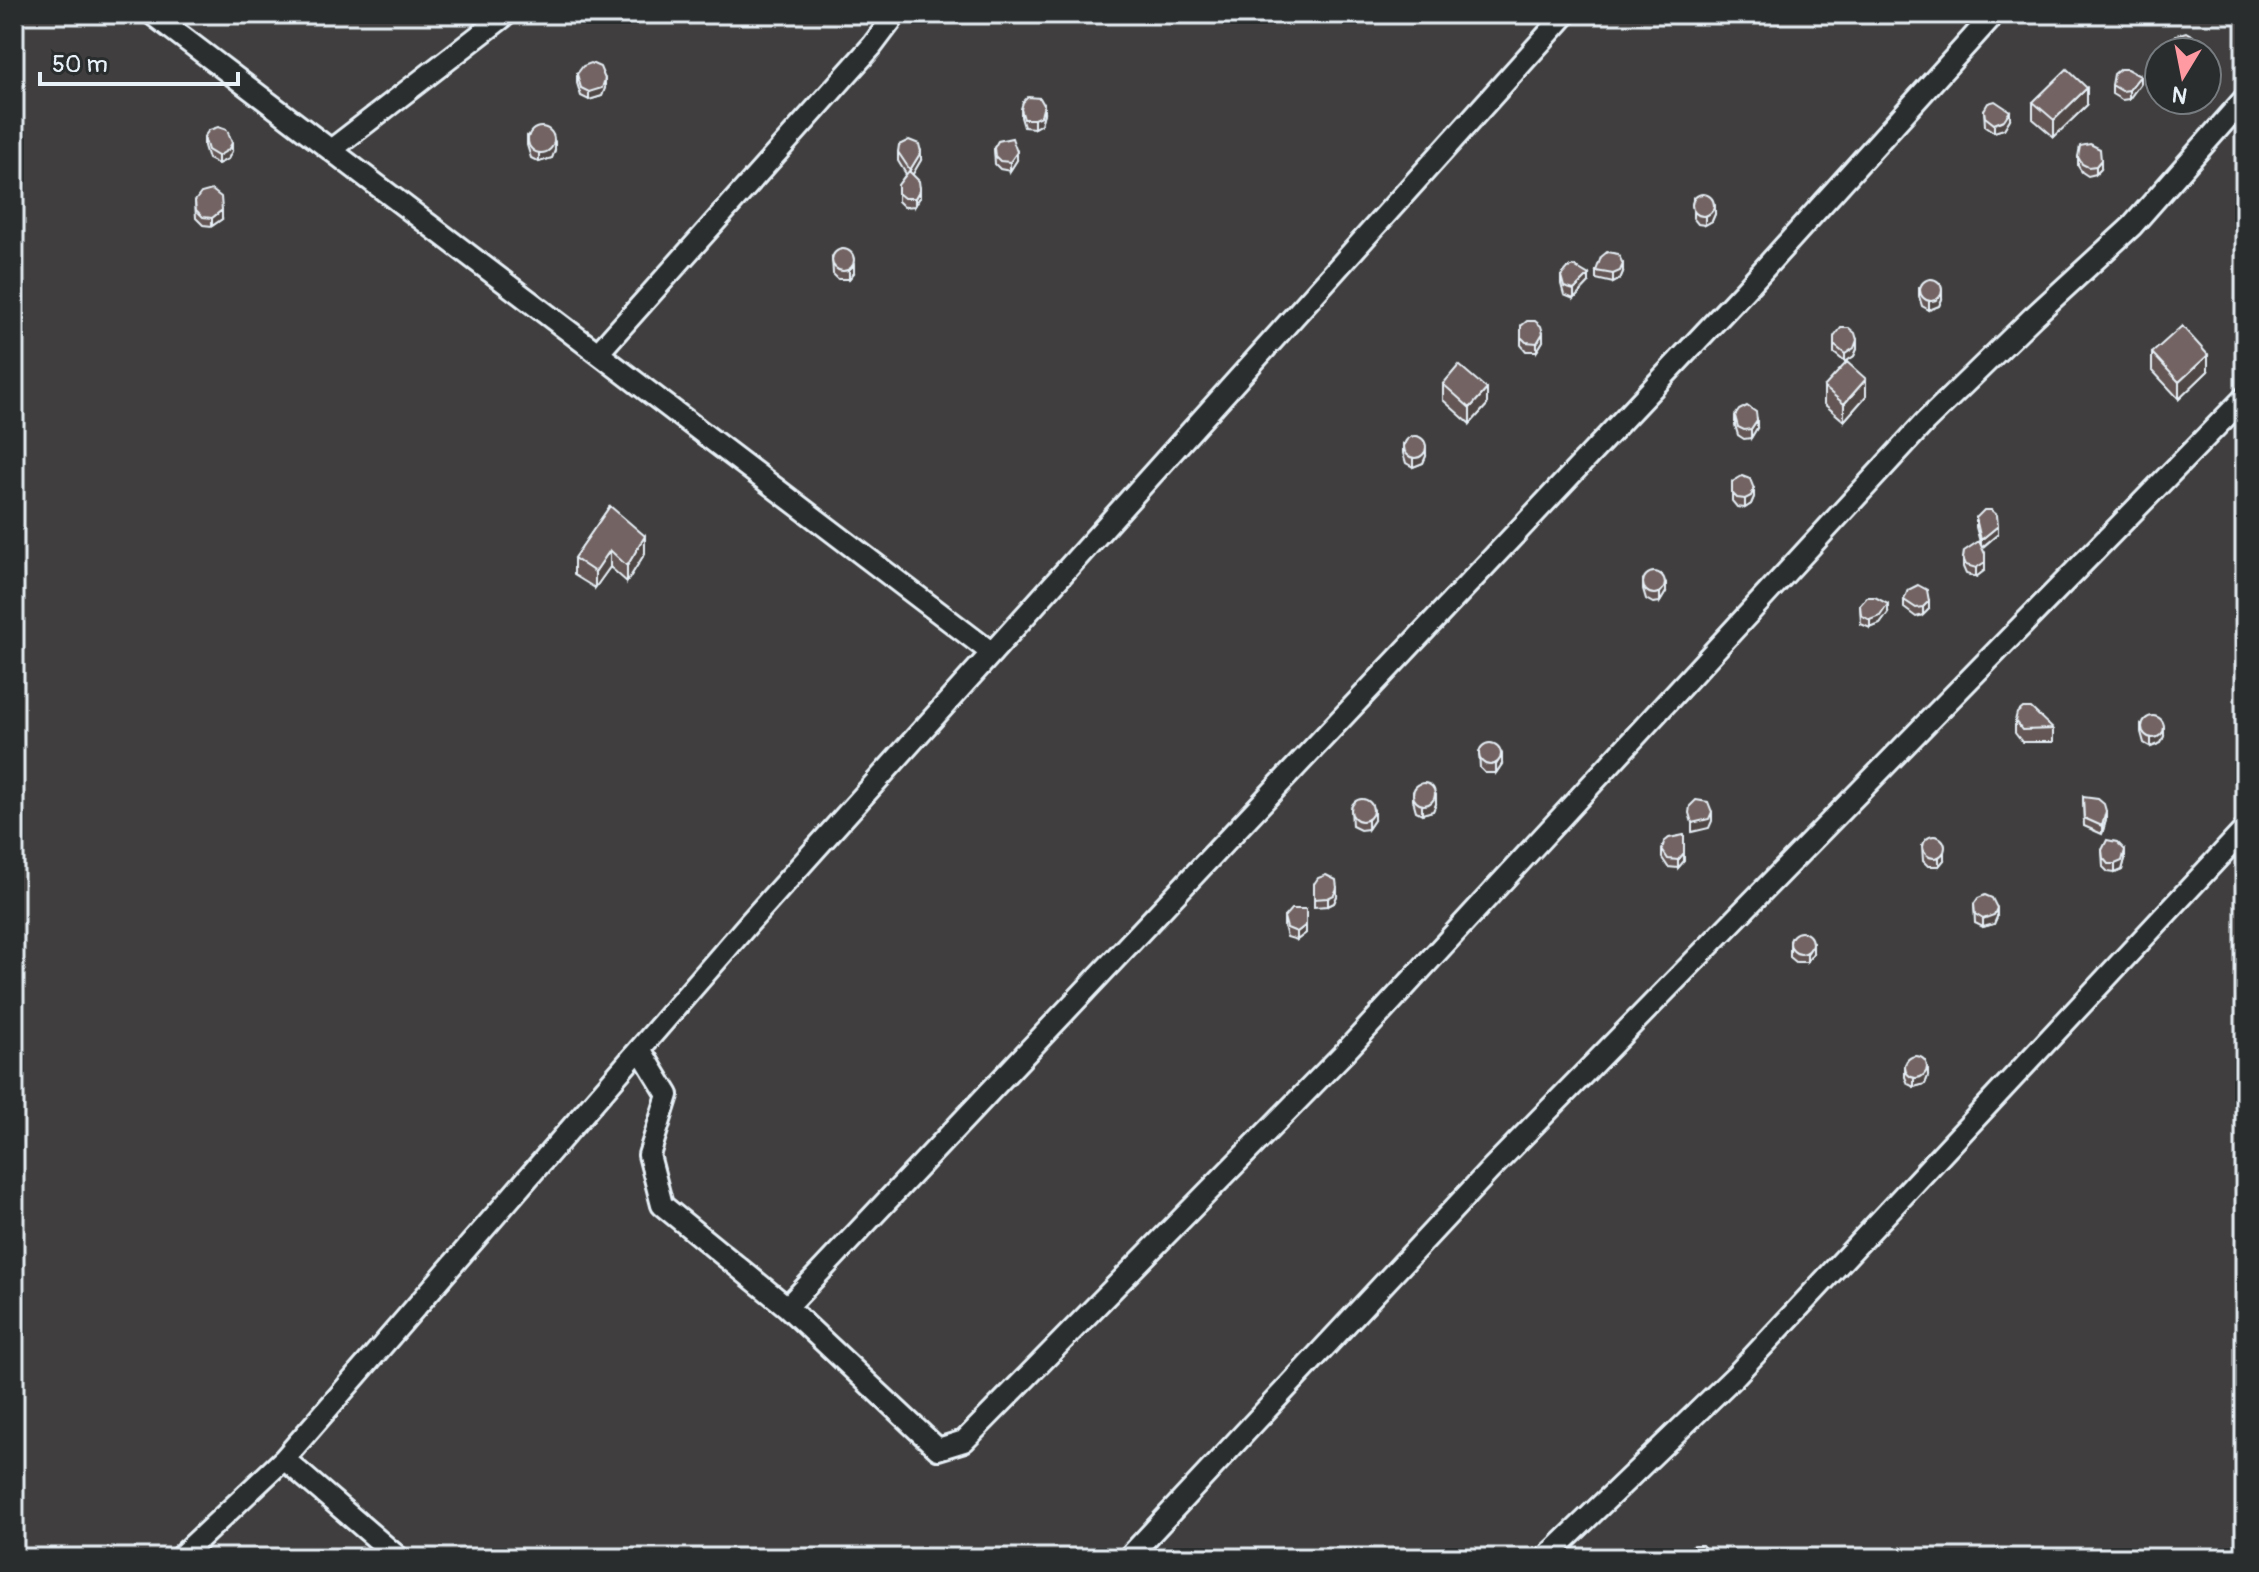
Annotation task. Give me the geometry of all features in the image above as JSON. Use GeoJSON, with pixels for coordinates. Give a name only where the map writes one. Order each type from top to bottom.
{"type":"FeatureCollection","features":[{"type":"Feature","properties":{"kind":"street"},"geometry":{"type":"LineString","coordinates":[[152,14],[992,653]]}},
{"type":"Feature","properties":{"kind":"street"},"geometry":{"type":"LineString","coordinates":[[331,150],[507,14]]}},
{"type":"Feature","properties":{"kind":"street"},"geometry":{"type":"LineString","coordinates":[[598,353],[872,46],[896,14]]}},
{"type":"Feature","properties":{"kind":"street"},"geometry":{"type":"LineString","coordinates":[[179,1558],[284,1459],[749,923],[1566,14]]}},
{"type":"Feature","properties":{"kind":"street"},"geometry":{"type":"LineString","coordinates":[[787,1307],[1745,290],[1994,14]]}},
{"type":"Feature","properties":{"kind":"street"},"geometry":{"type":"LineString","coordinates":[[640,1049],[668,1095],[649,1155],[662,1205],[787,1307],[938,1449],[964,1441],[1346,1051],[1924,423],[2132,226],[2245,98]]}},
{"type":"Feature","properties":{"kind":"street"},"geometry":{"type":"LineString","coordinates":[[1128,1558],[1490,1170],[2245,397]]}},
{"type":"Feature","properties":{"kind":"street"},"geometry":{"type":"LineString","coordinates":[[1546,1558],[1736,1375],[2245,829]]}},
{"type":"Feature","properties":{"kind":"street"},"geometry":{"type":"LineString","coordinates":[[284,1459],[399,1558]]}},
{"type":"Feature","properties":{"kind":"building"},"geometry":{"type":"Polygon","coordinates":[[[591,63],[600,67],[605,79],[602,88],[589,92],[581,88],[577,74],[583,66],[591,63]]]}},
{"type":"Feature","properties":{"kind":"building"},"geometry":{"type":"Polygon","coordinates":[[[2067,69],[2087,88],[2054,120],[2033,102],[2067,69]]]}},
{"type":"Feature","properties":{"kind":"building"},"geometry":{"type":"Polygon","coordinates":[[[2120,69],[2140,76],[2129,90],[2122,91],[2112,85],[2114,74],[2120,69]]]}},
{"type":"Feature","properties":{"kind":"building"},"geometry":{"type":"Polygon","coordinates":[[[1028,97],[1040,98],[1044,105],[1041,116],[1024,119],[1021,109],[1028,97]]]}},
{"type":"Feature","properties":{"kind":"building"},"geometry":{"type":"Polygon","coordinates":[[[1995,101],[2010,111],[2004,120],[1994,124],[1985,117],[1984,110],[1988,103],[1995,101]]]}},
{"type":"Feature","properties":{"kind":"building"},"geometry":{"type":"Polygon","coordinates":[[[218,127],[227,130],[232,143],[228,150],[218,156],[208,150],[204,137],[209,130],[218,127]]]}},
{"type":"Feature","properties":{"kind":"building"},"geometry":{"type":"Polygon","coordinates":[[[541,127],[550,131],[554,140],[550,149],[541,153],[532,149],[528,140],[532,131],[541,127]]]}},
{"type":"Feature","properties":{"kind":"building"},"geometry":{"type":"Polygon","coordinates":[[[1012,138],[1017,152],[1010,162],[1000,161],[995,156],[994,148],[998,141],[1012,138]]]}},
{"type":"Feature","properties":{"kind":"building"},"geometry":{"type":"Polygon","coordinates":[[[909,140],[919,144],[921,152],[910,170],[898,152],[899,145],[909,140]]]}},
{"type":"Feature","properties":{"kind":"building"},"geometry":{"type":"Polygon","coordinates":[[[2090,144],[2100,149],[2101,160],[2096,166],[2088,167],[2078,157],[2080,146],[2090,144]]]}},
{"type":"Feature","properties":{"kind":"building"},"geometry":{"type":"Polygon","coordinates":[[[909,171],[919,181],[920,189],[915,198],[904,198],[898,193],[898,185],[909,171]]]}},
{"type":"Feature","properties":{"kind":"building"},"geometry":{"type":"Polygon","coordinates":[[[212,190],[221,197],[222,210],[212,218],[203,217],[196,210],[195,201],[201,193],[212,190]]]}},
{"type":"Feature","properties":{"kind":"building"},"geometry":{"type":"Polygon","coordinates":[[[1703,194],[1711,197],[1714,205],[1711,213],[1703,216],[1695,213],[1692,205],[1695,197],[1703,194]]]}},
{"type":"Feature","properties":{"kind":"building"},"geometry":{"type":"Polygon","coordinates":[[[843,249],[851,252],[854,260],[851,268],[843,271],[835,268],[832,260],[835,252],[843,249]]]}},
{"type":"Feature","properties":{"kind":"building"},"geometry":{"type":"Polygon","coordinates":[[[1607,252],[1618,254],[1623,264],[1620,271],[1613,274],[1596,271],[1601,257],[1607,252]]]}},
{"type":"Feature","properties":{"kind":"building"},"geometry":{"type":"Polygon","coordinates":[[[1574,266],[1589,275],[1574,290],[1564,287],[1561,276],[1574,266]]]}},
{"type":"Feature","properties":{"kind":"building"},"geometry":{"type":"Polygon","coordinates":[[[1931,279],[1939,282],[1942,290],[1939,298],[1931,301],[1923,298],[1920,290],[1923,282],[1931,279]]]}},
{"type":"Feature","properties":{"kind":"building"},"geometry":{"type":"Polygon","coordinates":[[[1527,321],[1535,321],[1541,326],[1543,333],[1537,343],[1526,342],[1521,337],[1521,326],[1527,321]]]}},
{"type":"Feature","properties":{"kind":"building"},"geometry":{"type":"Polygon","coordinates":[[[2182,326],[2208,355],[2179,382],[2152,353],[2182,326]]]}},
{"type":"Feature","properties":{"kind":"building"},"geometry":{"type":"Polygon","coordinates":[[[1841,328],[1849,328],[1857,340],[1854,348],[1845,354],[1834,345],[1834,337],[1841,328]]]}},
{"type":"Feature","properties":{"kind":"building"},"geometry":{"type":"Polygon","coordinates":[[[1847,362],[1866,379],[1844,404],[1824,387],[1847,362]]]}},
{"type":"Feature","properties":{"kind":"building"},"geometry":{"type":"Polygon","coordinates":[[[1459,365],[1487,389],[1470,408],[1443,384],[1459,365]]]}},
{"type":"Feature","properties":{"kind":"building"},"geometry":{"type":"Polygon","coordinates":[[[1747,406],[1756,412],[1757,420],[1751,429],[1744,430],[1738,427],[1735,416],[1747,406]]]}},
{"type":"Feature","properties":{"kind":"building"},"geometry":{"type":"Polygon","coordinates":[[[1415,436],[1423,439],[1426,447],[1423,455],[1415,458],[1407,455],[1404,447],[1407,439],[1415,436]]]}},
{"type":"Feature","properties":{"kind":"building"},"geometry":{"type":"Polygon","coordinates":[[[1742,476],[1750,479],[1754,489],[1751,496],[1745,499],[1737,498],[1732,493],[1732,482],[1742,476]]]}},
{"type":"Feature","properties":{"kind":"building"},"geometry":{"type":"Polygon","coordinates":[[[610,506],[645,536],[627,566],[610,550],[595,572],[574,558],[610,506]]]}},
{"type":"Feature","properties":{"kind":"building"},"geometry":{"type":"Polygon","coordinates":[[[1984,510],[1991,510],[1997,515],[1998,526],[1981,540],[1976,518],[1984,510]]]}},
{"type":"Feature","properties":{"kind":"building"},"geometry":{"type":"Polygon","coordinates":[[[1979,541],[1985,562],[1976,568],[1966,565],[1964,551],[1979,541]]]}},
{"type":"Feature","properties":{"kind":"building"},"geometry":{"type":"Polygon","coordinates":[[[1654,572],[1662,575],[1665,583],[1662,591],[1654,594],[1646,591],[1643,583],[1646,575],[1654,572]]]}},
{"type":"Feature","properties":{"kind":"building"},"geometry":{"type":"Polygon","coordinates":[[[1918,585],[1927,590],[1929,601],[1923,607],[1916,608],[1904,600],[1908,590],[1918,585]]]}},
{"type":"Feature","properties":{"kind":"building"},"geometry":{"type":"Polygon","coordinates":[[[1867,597],[1875,597],[1888,604],[1880,616],[1870,620],[1861,615],[1860,605],[1867,597]]]}},
{"type":"Feature","properties":{"kind":"building"},"geometry":{"type":"Polygon","coordinates":[[[2023,708],[2031,708],[2053,729],[2022,730],[2015,721],[2017,713],[2023,708]]]}},
{"type":"Feature","properties":{"kind":"building"},"geometry":{"type":"Polygon","coordinates":[[[2153,716],[2161,719],[2164,727],[2161,735],[2153,738],[2145,735],[2142,727],[2145,719],[2153,716]]]}},
{"type":"Feature","properties":{"kind":"building"},"geometry":{"type":"Polygon","coordinates":[[[1490,743],[1498,746],[1501,754],[1498,762],[1490,765],[1482,762],[1479,754],[1482,746],[1490,743]]]}},
{"type":"Feature","properties":{"kind":"building"},"geometry":{"type":"Polygon","coordinates":[[[1424,783],[1432,786],[1435,794],[1432,802],[1424,805],[1416,802],[1413,794],[1416,786],[1424,783]]]}},
{"type":"Feature","properties":{"kind":"building"},"geometry":{"type":"Polygon","coordinates":[[[2083,797],[2098,799],[2104,804],[2106,811],[2102,826],[2084,818],[2083,797]]]}},
{"type":"Feature","properties":{"kind":"building"},"geometry":{"type":"Polygon","coordinates":[[[1362,799],[1370,802],[1373,810],[1370,818],[1362,821],[1354,818],[1351,810],[1354,802],[1362,799]]]}},
{"type":"Feature","properties":{"kind":"building"},"geometry":{"type":"Polygon","coordinates":[[[1696,800],[1708,802],[1712,812],[1709,819],[1692,823],[1690,806],[1696,800]]]}},
{"type":"Feature","properties":{"kind":"building"},"geometry":{"type":"Polygon","coordinates":[[[1684,835],[1684,853],[1678,860],[1668,859],[1662,850],[1664,842],[1684,835]]]}},
{"type":"Feature","properties":{"kind":"building"},"geometry":{"type":"Polygon","coordinates":[[[1934,836],[1942,839],[1945,847],[1942,855],[1934,858],[1926,855],[1923,847],[1926,839],[1934,836]]]}},
{"type":"Feature","properties":{"kind":"building"},"geometry":{"type":"Polygon","coordinates":[[[2107,840],[2117,842],[2125,850],[2122,861],[2108,864],[2103,858],[2102,850],[2107,840]]]}},
{"type":"Feature","properties":{"kind":"building"},"geometry":{"type":"Polygon","coordinates":[[[1326,875],[1336,880],[1334,895],[1314,899],[1314,884],[1326,875]]]}},
{"type":"Feature","properties":{"kind":"building"},"geometry":{"type":"Polygon","coordinates":[[[1985,895],[1992,898],[1997,908],[1994,915],[1983,919],[1975,914],[1974,904],[1985,895]]]}},
{"type":"Feature","properties":{"kind":"building"},"geometry":{"type":"Polygon","coordinates":[[[1291,909],[1306,909],[1306,925],[1297,932],[1287,928],[1284,917],[1291,909]]]}},
{"type":"Feature","properties":{"kind":"building"},"geometry":{"type":"Polygon","coordinates":[[[1801,932],[1809,935],[1812,943],[1809,951],[1801,954],[1793,951],[1790,943],[1793,935],[1801,932]]]}},
{"type":"Feature","properties":{"kind":"building"},"geometry":{"type":"Polygon","coordinates":[[[1916,1056],[1924,1059],[1927,1067],[1924,1075],[1916,1078],[1908,1075],[1905,1067],[1908,1059],[1916,1056]]]}},
{"type":"Feature","properties":{"kind":"building"},"geometry":{"type":"Polygon","coordinates":[[[1694,1545],[1702,1545],[1709,1558],[1685,1558],[1694,1545]]]}}]}
